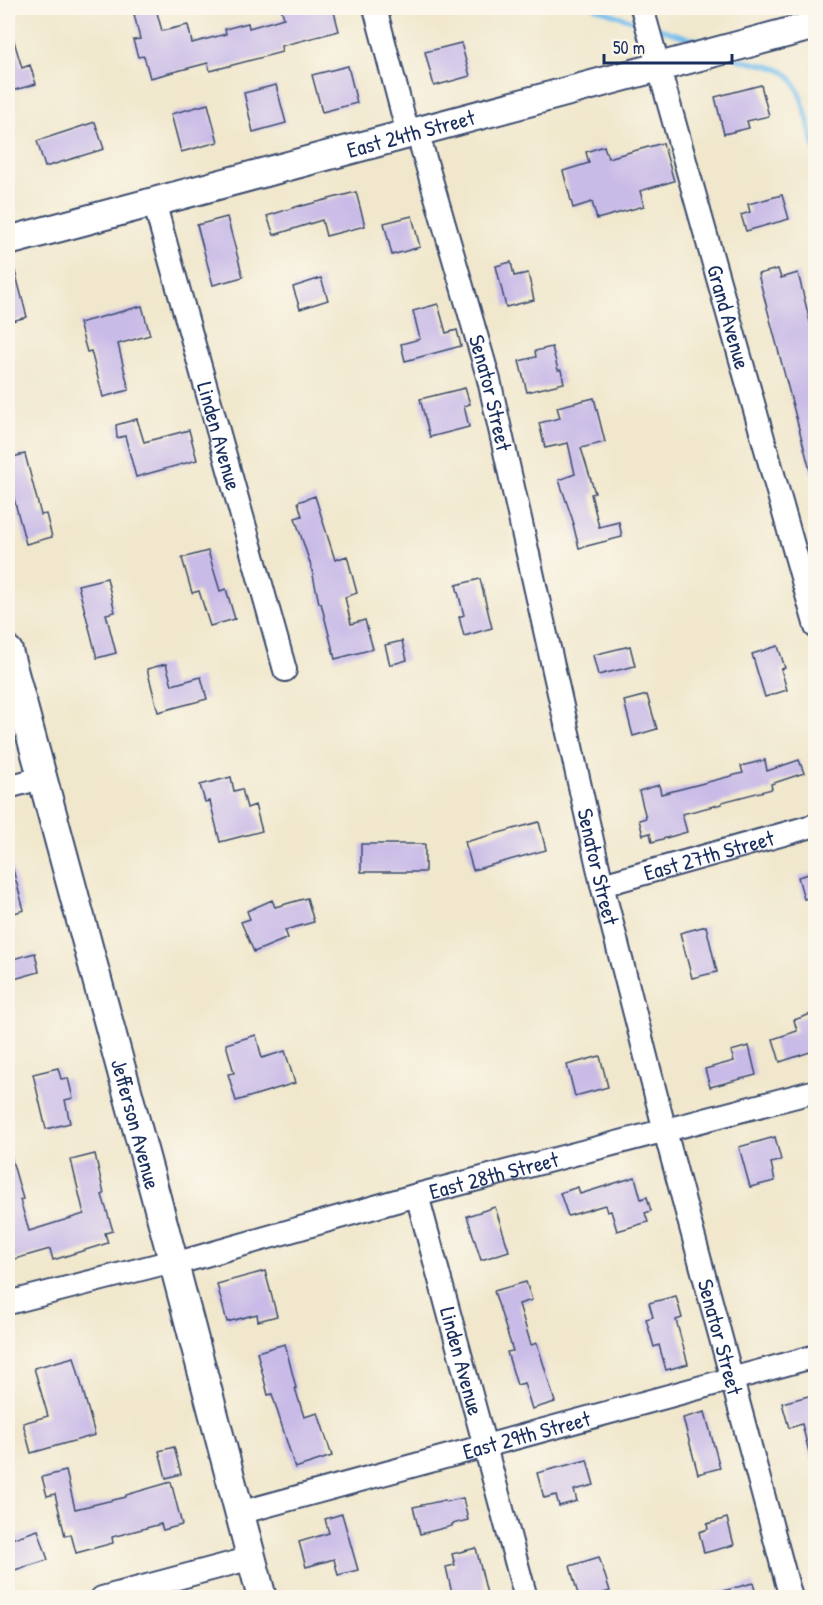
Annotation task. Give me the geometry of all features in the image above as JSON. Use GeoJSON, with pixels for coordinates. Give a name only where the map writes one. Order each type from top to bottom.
{"type":"FeatureCollection","features":[{"type":"Feature","properties":{"kind":"main road","name":"East 24th Street"},"geometry":{"type":"LineString","coordinates":[[8,241],[816,25]]}},
{"type":"Feature","properties":{"kind":"main road","name":"Jefferson Avenue"},"geometry":{"type":"LineString","coordinates":[[8,651],[262,1598]]}},
{"type":"Feature","properties":{"kind":"street","name":"Senator Street"},"geometry":{"type":"LineString","coordinates":[[375,8],[489,380],[602,885],[665,1131],[791,1598]]}},
{"type":"Feature","properties":{"kind":"street","name":"Grand Avenue"},"geometry":{"type":"LineString","coordinates":[[642,8],[816,627]]}},
{"type":"Feature","properties":{"kind":"street","name":"Linden Avenue"},"geometry":{"type":"LineString","coordinates":[[154,202],[285,670]]}},
{"type":"Feature","properties":{"kind":"street"},"geometry":{"type":"LineString","coordinates":[[8,787],[41,778]]}},
{"type":"Feature","properties":{"kind":"street","name":"East 27th Street"},"geometry":{"type":"LineString","coordinates":[[602,885],[816,825]]}},
{"type":"Feature","properties":{"kind":"street","name":"East 28th Street"},"geometry":{"type":"LineString","coordinates":[[8,1303],[173,1262],[417,1195],[816,1091]]}},
{"type":"Feature","properties":{"kind":"street","name":"Linden Avenue"},"geometry":{"type":"LineString","coordinates":[[417,1195],[526,1598]]}},
{"type":"Feature","properties":{"kind":"street","name":"East 29th Street"},"geometry":{"type":"LineString","coordinates":[[239,1513],[816,1356]]}},
{"type":"Feature","properties":{"kind":"street"},"geometry":{"type":"LineString","coordinates":[[102,1598],[252,1558]]}},
{"type":"Feature","properties":{"kind":"building"},"geometry":{"type":"Polygon","coordinates":[[[281,8],[333,8],[339,31],[281,46],[282,52],[210,71],[208,63],[150,78],[144,56],[138,57],[133,40],[140,39],[134,14],[156,9],[162,31],[188,25],[192,43],[226,34],[225,29],[248,23],[249,28],[284,18],[281,8]]]}},
{"type":"Feature","properties":{"kind":"building"},"geometry":{"type":"Polygon","coordinates":[[[8,31],[11,31],[22,68],[30,65],[36,84],[8,92],[8,31]]]}},
{"type":"Feature","properties":{"kind":"building"},"geometry":{"type":"Polygon","coordinates":[[[461,43],[470,76],[434,86],[425,52],[461,43]]]}},
{"type":"Feature","properties":{"kind":"building"},"geometry":{"type":"Polygon","coordinates":[[[348,66],[357,103],[322,112],[312,75],[348,66]]]}},
{"type":"Feature","properties":{"kind":"building"},"geometry":{"type":"Polygon","coordinates":[[[276,85],[286,123],[253,132],[244,93],[276,85]]]}},
{"type":"Feature","properties":{"kind":"building"},"geometry":{"type":"Polygon","coordinates":[[[761,85],[769,116],[747,121],[749,128],[724,134],[715,97],[761,85]]]}},
{"type":"Feature","properties":{"kind":"building"},"geometry":{"type":"Polygon","coordinates":[[[208,104],[218,142],[181,152],[171,114],[208,104]]]}},
{"type":"Feature","properties":{"kind":"building"},"geometry":{"type":"Polygon","coordinates":[[[95,122],[104,149],[45,167],[37,141],[95,122]]]}},
{"type":"Feature","properties":{"kind":"building"},"geometry":{"type":"Polygon","coordinates":[[[663,143],[674,181],[640,191],[644,206],[597,219],[592,202],[573,208],[563,171],[589,163],[586,152],[604,146],[608,158],[663,143]]]}},
{"type":"Feature","properties":{"kind":"building"},"geometry":{"type":"Polygon","coordinates":[[[356,192],[365,226],[326,236],[322,220],[274,235],[267,216],[356,192]]]}},
{"type":"Feature","properties":{"kind":"building"},"geometry":{"type":"Polygon","coordinates":[[[782,195],[789,219],[746,231],[741,215],[750,212],[748,204],[782,195]]]}},
{"type":"Feature","properties":{"kind":"building"},"geometry":{"type":"Polygon","coordinates":[[[412,216],[420,247],[392,255],[384,223],[412,216]]]}},
{"type":"Feature","properties":{"kind":"building"},"geometry":{"type":"Polygon","coordinates":[[[227,217],[243,277],[213,285],[197,225],[227,217]]]}},
{"type":"Feature","properties":{"kind":"building"},"geometry":{"type":"Polygon","coordinates":[[[8,260],[12,260],[27,317],[8,322],[8,260]]]}},
{"type":"Feature","properties":{"kind":"building"},"geometry":{"type":"Polygon","coordinates":[[[511,262],[514,276],[528,273],[534,300],[506,307],[496,266],[511,262]]]}},
{"type":"Feature","properties":{"kind":"building"},"geometry":{"type":"Polygon","coordinates":[[[778,269],[781,278],[798,273],[816,346],[816,473],[811,474],[758,274],[778,269]]]}},
{"type":"Feature","properties":{"kind":"building"},"geometry":{"type":"Polygon","coordinates":[[[321,278],[328,300],[300,309],[293,287],[321,278]]]}},
{"type":"Feature","properties":{"kind":"building"},"geometry":{"type":"Polygon","coordinates":[[[438,304],[446,333],[457,330],[461,346],[405,361],[401,344],[420,339],[413,311],[438,304]]]}},
{"type":"Feature","properties":{"kind":"building"},"geometry":{"type":"Polygon","coordinates":[[[142,306],[150,335],[118,344],[129,390],[103,397],[91,351],[87,352],[79,323],[142,306]]]}},
{"type":"Feature","properties":{"kind":"building"},"geometry":{"type":"Polygon","coordinates":[[[552,347],[564,383],[527,392],[519,361],[536,357],[535,351],[552,347]]]}},
{"type":"Feature","properties":{"kind":"building"},"geometry":{"type":"Polygon","coordinates":[[[465,388],[470,404],[464,406],[469,427],[430,437],[420,399],[465,388]]]}},
{"type":"Feature","properties":{"kind":"building"},"geometry":{"type":"Polygon","coordinates":[[[594,398],[605,442],[581,448],[595,493],[591,494],[599,527],[619,522],[622,537],[579,548],[574,524],[559,480],[575,474],[568,443],[545,448],[539,423],[560,418],[557,407],[594,398]]]}},
{"type":"Feature","properties":{"kind":"building"},"geometry":{"type":"Polygon","coordinates":[[[137,419],[144,442],[189,430],[197,460],[136,477],[125,436],[117,438],[116,425],[137,419]]]}},
{"type":"Feature","properties":{"kind":"building"},"geometry":{"type":"Polygon","coordinates":[[[25,454],[41,515],[46,514],[52,537],[26,544],[8,476],[8,458],[25,454]]]}},
{"type":"Feature","properties":{"kind":"building"},"geometry":{"type":"Polygon","coordinates":[[[315,496],[335,560],[347,556],[357,593],[345,597],[351,624],[365,620],[373,649],[335,659],[311,566],[295,518],[302,516],[298,502],[315,496]]]}},
{"type":"Feature","properties":{"kind":"building"},"geometry":{"type":"Polygon","coordinates":[[[208,551],[220,591],[226,589],[235,619],[210,626],[199,591],[192,593],[182,558],[208,551]]]}},
{"type":"Feature","properties":{"kind":"building"},"geometry":{"type":"Polygon","coordinates":[[[107,578],[115,612],[106,614],[116,653],[97,658],[78,585],[107,578]]]}},
{"type":"Feature","properties":{"kind":"building"},"geometry":{"type":"Polygon","coordinates":[[[480,579],[492,628],[464,636],[459,617],[464,615],[456,585],[480,579]]]}},
{"type":"Feature","properties":{"kind":"building"},"geometry":{"type":"Polygon","coordinates":[[[402,641],[407,660],[390,665],[385,645],[402,641]]]}},
{"type":"Feature","properties":{"kind":"building"},"geometry":{"type":"Polygon","coordinates":[[[630,646],[635,666],[598,675],[593,655],[630,646]]]}},
{"type":"Feature","properties":{"kind":"building"},"geometry":{"type":"Polygon","coordinates":[[[778,646],[785,668],[781,669],[787,690],[765,697],[752,654],[778,646]]]}},
{"type":"Feature","properties":{"kind":"building"},"geometry":{"type":"Polygon","coordinates":[[[166,664],[172,685],[201,677],[207,699],[158,712],[147,669],[166,664]]]}},
{"type":"Feature","properties":{"kind":"building"},"geometry":{"type":"Polygon","coordinates":[[[647,695],[657,729],[633,736],[624,701],[647,695]]]}},
{"type":"Feature","properties":{"kind":"building"},"geometry":{"type":"Polygon","coordinates":[[[765,760],[767,771],[799,760],[804,773],[771,784],[772,789],[682,814],[687,832],[652,842],[650,833],[643,835],[639,820],[646,818],[639,791],[659,785],[661,794],[743,773],[741,766],[765,760]]]}},
{"type":"Feature","properties":{"kind":"building"},"geometry":{"type":"Polygon","coordinates":[[[231,777],[234,791],[242,789],[247,808],[255,805],[262,831],[220,842],[210,801],[205,802],[200,785],[231,777]]]}},
{"type":"Feature","properties":{"kind":"building"},"geometry":{"type":"Polygon","coordinates":[[[539,822],[546,850],[473,870],[465,842],[539,822]]]}},
{"type":"Feature","properties":{"kind":"building"},"geometry":{"type":"Polygon","coordinates":[[[361,844],[425,844],[425,872],[361,872],[361,844]]]}},
{"type":"Feature","properties":{"kind":"building"},"geometry":{"type":"Polygon","coordinates":[[[12,866],[24,910],[8,915],[8,867],[12,866]]]}},
{"type":"Feature","properties":{"kind":"building"},"geometry":{"type":"Polygon","coordinates":[[[816,872],[816,896],[804,899],[798,877],[816,872]]]}},
{"type":"Feature","properties":{"kind":"building"},"geometry":{"type":"Polygon","coordinates":[[[307,898],[314,922],[285,930],[288,938],[254,952],[241,922],[250,919],[247,911],[272,900],[275,907],[307,898]]]}},
{"type":"Feature","properties":{"kind":"building"},"geometry":{"type":"Polygon","coordinates":[[[706,926],[717,972],[692,978],[680,933],[706,926]]]}},
{"type":"Feature","properties":{"kind":"building"},"geometry":{"type":"Polygon","coordinates":[[[35,953],[39,972],[14,979],[9,960],[35,953]]]}},
{"type":"Feature","properties":{"kind":"building"},"geometry":{"type":"Polygon","coordinates":[[[811,1014],[816,1028],[816,1050],[780,1062],[773,1039],[797,1031],[794,1020],[811,1014]]]}},
{"type":"Feature","properties":{"kind":"building"},"geometry":{"type":"Polygon","coordinates":[[[256,1035],[262,1058],[285,1051],[295,1083],[236,1101],[228,1074],[234,1073],[226,1044],[256,1035]]]}},
{"type":"Feature","properties":{"kind":"building"},"geometry":{"type":"Polygon","coordinates":[[[749,1046],[756,1075],[710,1087],[705,1069],[734,1061],[731,1051],[749,1046]]]}},
{"type":"Feature","properties":{"kind":"building"},"geometry":{"type":"Polygon","coordinates":[[[600,1056],[608,1087],[575,1096],[567,1065],[600,1056]]]}},
{"type":"Feature","properties":{"kind":"building"},"geometry":{"type":"Polygon","coordinates":[[[58,1068],[61,1079],[68,1078],[73,1098],[65,1100],[70,1123],[46,1129],[33,1074],[58,1068]]]}},
{"type":"Feature","properties":{"kind":"building"},"geometry":{"type":"Polygon","coordinates":[[[775,1137],[781,1160],[771,1163],[775,1181],[750,1187],[739,1147],[775,1137]]]}},
{"type":"Feature","properties":{"kind":"building"},"geometry":{"type":"Polygon","coordinates":[[[95,1154],[104,1194],[102,1195],[113,1231],[105,1233],[108,1243],[53,1260],[50,1249],[8,1261],[8,1158],[11,1157],[29,1231],[84,1214],[71,1160],[95,1154]]]}},
{"type":"Feature","properties":{"kind":"building"},"geometry":{"type":"Polygon","coordinates":[[[635,1177],[641,1199],[647,1197],[651,1211],[645,1213],[648,1222],[617,1231],[611,1211],[607,1212],[605,1205],[568,1216],[560,1193],[578,1187],[580,1194],[635,1177]]]}},
{"type":"Feature","properties":{"kind":"building"},"geometry":{"type":"Polygon","coordinates":[[[495,1207],[509,1251],[481,1260],[467,1216],[495,1207]]]}},
{"type":"Feature","properties":{"kind":"building"},"geometry":{"type":"Polygon","coordinates":[[[265,1271],[277,1316],[258,1321],[257,1314],[227,1322],[217,1284],[265,1271]]]}},
{"type":"Feature","properties":{"kind":"building"},"geometry":{"type":"Polygon","coordinates":[[[526,1282],[532,1300],[519,1304],[531,1345],[537,1343],[555,1402],[532,1409],[524,1383],[517,1385],[507,1352],[513,1351],[494,1291],[526,1282]]]}},
{"type":"Feature","properties":{"kind":"building"},"geometry":{"type":"Polygon","coordinates":[[[676,1296],[682,1318],[676,1320],[688,1364],[666,1370],[659,1345],[654,1347],[646,1319],[653,1317],[649,1303],[676,1296]]]}},
{"type":"Feature","properties":{"kind":"building"},"geometry":{"type":"Polygon","coordinates":[[[285,1344],[304,1417],[318,1413],[332,1456],[295,1468],[272,1394],[268,1395],[257,1352],[285,1344]]]}},
{"type":"Feature","properties":{"kind":"building"},"geometry":{"type":"Polygon","coordinates":[[[74,1357],[95,1435],[31,1453],[23,1423],[48,1416],[34,1368],[74,1357]]]}},
{"type":"Feature","properties":{"kind":"building"},"geometry":{"type":"Polygon","coordinates":[[[816,1394],[816,1459],[811,1460],[802,1424],[789,1428],[782,1403],[816,1394]]]}},
{"type":"Feature","properties":{"kind":"building"},"geometry":{"type":"Polygon","coordinates":[[[705,1412],[720,1468],[698,1474],[683,1418],[705,1412]]]}},
{"type":"Feature","properties":{"kind":"building"},"geometry":{"type":"Polygon","coordinates":[[[174,1447],[181,1474],[166,1478],[159,1451],[174,1447]]]}},
{"type":"Feature","properties":{"kind":"building"},"geometry":{"type":"Polygon","coordinates":[[[587,1460],[594,1485],[574,1490],[577,1501],[559,1506],[556,1495],[544,1498],[537,1473],[587,1460]]]}},
{"type":"Feature","properties":{"kind":"building"},"geometry":{"type":"Polygon","coordinates":[[[66,1471],[75,1509],[126,1497],[126,1495],[171,1482],[182,1525],[163,1530],[161,1524],[112,1537],[113,1543],[76,1553],[71,1534],[65,1536],[55,1494],[47,1496],[42,1477],[66,1471]]]}},
{"type":"Feature","properties":{"kind":"building"},"geometry":{"type":"Polygon","coordinates":[[[463,1498],[468,1520],[420,1534],[413,1507],[463,1498]]]}},
{"type":"Feature","properties":{"kind":"building"},"geometry":{"type":"Polygon","coordinates":[[[342,1514],[358,1570],[338,1575],[334,1559],[306,1567],[299,1542],[329,1533],[325,1519],[342,1514]]]}},
{"type":"Feature","properties":{"kind":"building"},"geometry":{"type":"Polygon","coordinates":[[[727,1518],[734,1545],[704,1553],[699,1532],[708,1529],[707,1524],[727,1518]]]}},
{"type":"Feature","properties":{"kind":"building"},"geometry":{"type":"Polygon","coordinates":[[[38,1530],[48,1560],[8,1572],[8,1540],[38,1530]]]}},
{"type":"Feature","properties":{"kind":"building"},"geometry":{"type":"Polygon","coordinates":[[[476,1548],[488,1598],[453,1598],[446,1567],[455,1565],[452,1554],[476,1548]]]}},
{"type":"Feature","properties":{"kind":"building"},"geometry":{"type":"Polygon","coordinates":[[[599,1557],[610,1591],[588,1598],[579,1598],[570,1566],[599,1557]]]}},
{"type":"Feature","properties":{"kind":"building"},"geometry":{"type":"Polygon","coordinates":[[[753,1583],[757,1598],[715,1598],[715,1593],[753,1583]]]}},
{"type":"Feature","properties":{"kind":"waterway"},"geometry":{"type":"LineString","coordinates":[[595,8],[636,22]]}},
{"type":"Feature","properties":{"kind":"waterway"},"geometry":{"type":"LineString","coordinates":[[657,28],[689,38],[709,41]]}},
{"type":"Feature","properties":{"kind":"waterway"},"geometry":{"type":"LineString","coordinates":[[737,59],[776,68],[792,79],[805,110],[816,153]]}}]}
